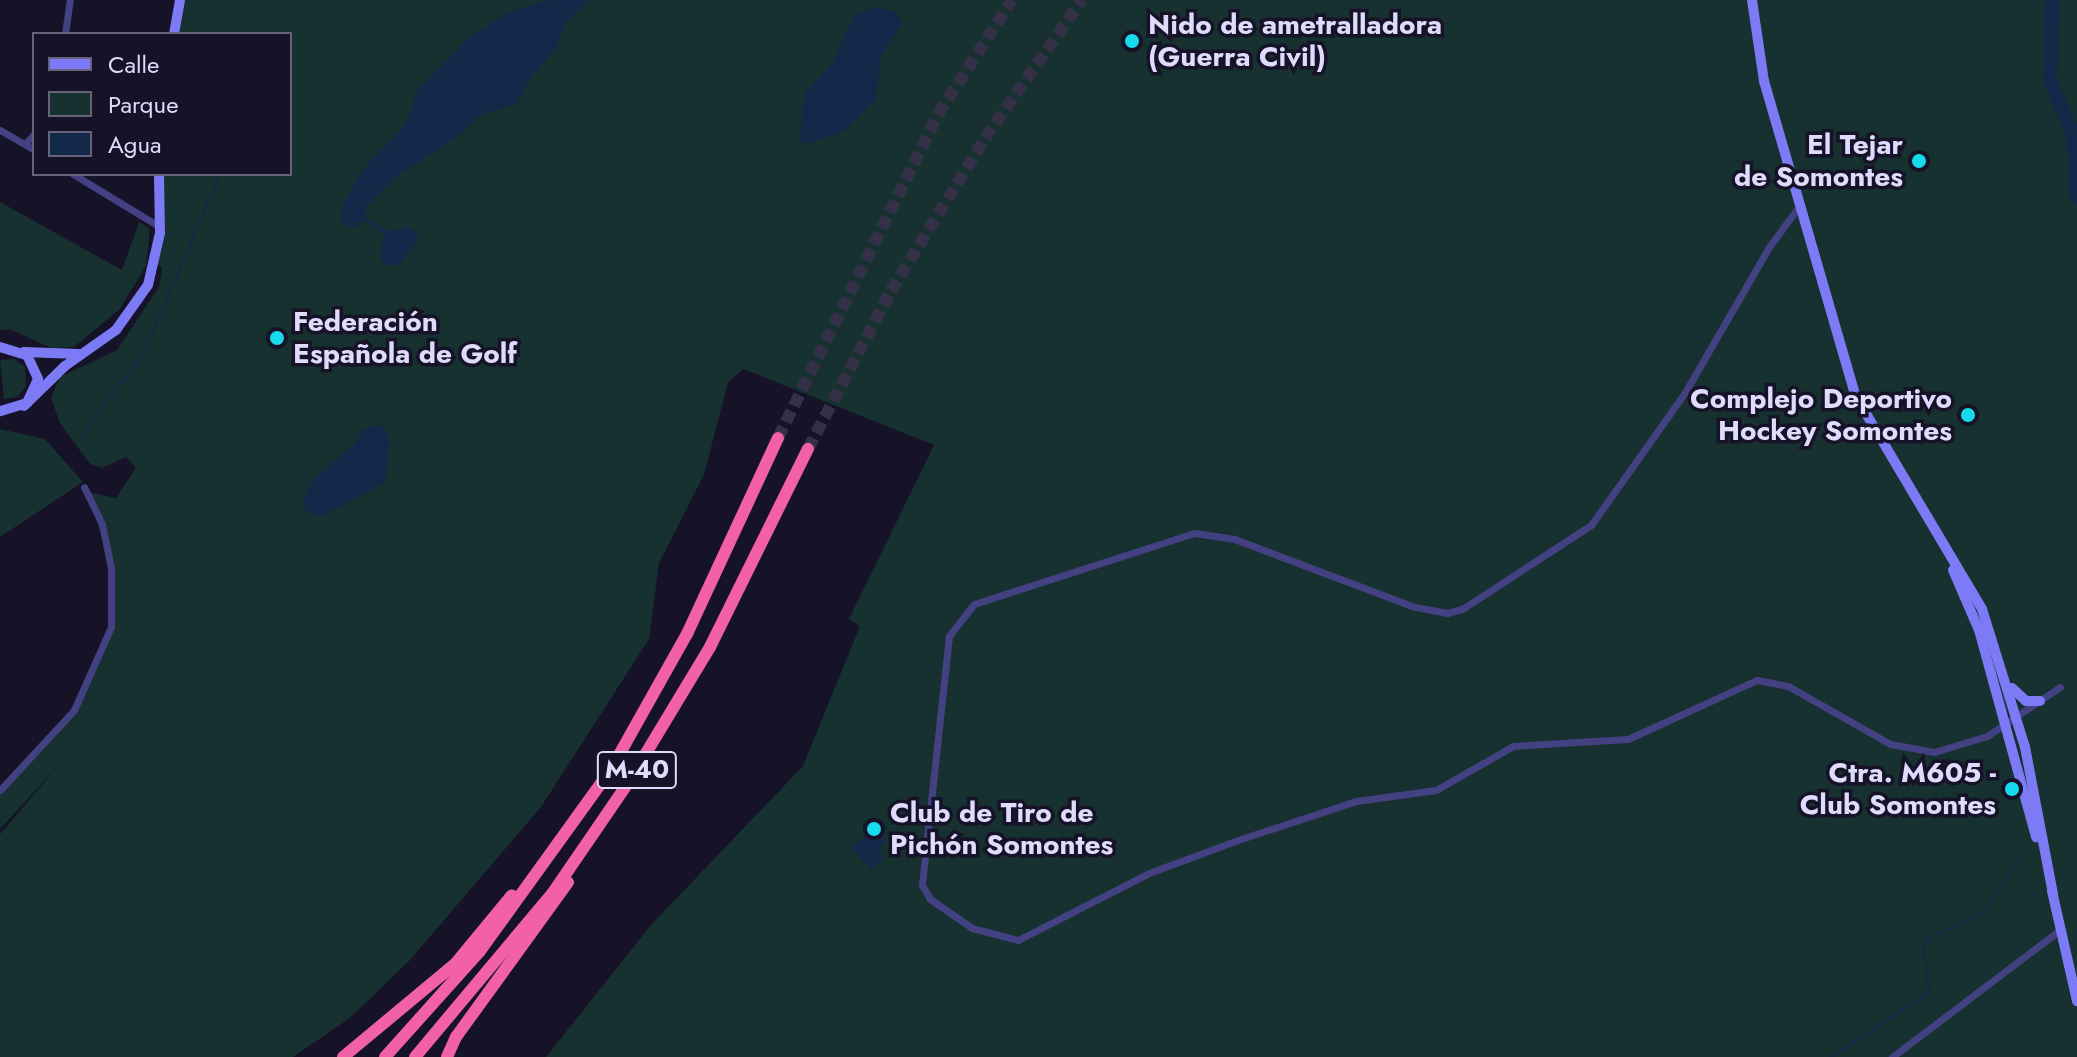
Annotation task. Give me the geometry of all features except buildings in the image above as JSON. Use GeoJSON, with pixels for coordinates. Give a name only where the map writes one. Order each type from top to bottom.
{"type":"FeatureCollection","features":[{"type":"Feature","properties":{"kind":"highway","name":"M-40"},"geometry":{"type":"LineString","coordinates":[[385,1057],[480,951],[570,831],[650,704],[778,438]]}},
{"type":"Feature","properties":{"kind":"highway","name":"M-40"},"geometry":{"type":"LineString","coordinates":[[415,1057],[533,917],[602,821],[710,647],[808,449]]}},
{"type":"Feature","properties":{"kind":"highway"},"geometry":{"type":"LineString","coordinates":[[447,1057],[456,1037],[556,904],[602,821]]}},
{"type":"Feature","properties":{"kind":"highway"},"geometry":{"type":"LineString","coordinates":[[343,1057],[455,964],[542,856],[570,831]]}},
{"type":"Feature","properties":{"kind":"street"},"geometry":{"type":"LineString","coordinates":[[65,32],[70,0]]}},
{"type":"Feature","properties":{"kind":"street"},"geometry":{"type":"LineString","coordinates":[[174,32],[180,0]]}},
{"type":"Feature","properties":{"kind":"street"},"geometry":{"type":"LineString","coordinates":[[1752,0],[1764,81],[1855,395],[1982,609],[2013,691],[2026,701],[2040,701]]}},
{"type":"Feature","properties":{"kind":"street"},"geometry":{"type":"LineString","coordinates":[[0,130],[32,149]]}},
{"type":"Feature","properties":{"kind":"street"},"geometry":{"type":"LineString","coordinates":[[25,144],[32,136]]}},
{"type":"Feature","properties":{"kind":"street"},"geometry":{"type":"LineString","coordinates":[[76,176],[160,228]]}},
{"type":"Feature","properties":{"kind":"street"},"geometry":{"type":"LineString","coordinates":[[0,411],[24,406],[81,354],[116,330],[138,303],[156,264],[160,228],[159,176]]}},
{"type":"Feature","properties":{"kind":"street"},"geometry":{"type":"LineString","coordinates":[[1800,205],[1769,247],[1686,391],[1591,525],[1462,609],[1431,611],[1235,539],[1194,533],[974,604],[949,636],[922,885],[930,899],[972,928],[1002,938],[1032,937],[1149,873],[1238,840],[1356,801],[1436,790],[1513,746],[1628,739],[1757,680],[1788,686],[1890,744],[1913,750],[1956,749],[2011,721],[2060,687]]}},
{"type":"Feature","properties":{"kind":"street"},"geometry":{"type":"LineString","coordinates":[[0,347],[24,352],[81,354]]}},
{"type":"Feature","properties":{"kind":"street"},"geometry":{"type":"LineString","coordinates":[[24,352],[38,379],[24,406]]}},
{"type":"Feature","properties":{"kind":"street"},"geometry":{"type":"LineString","coordinates":[[0,790],[74,710],[111,627],[111,568],[102,524],[84,487]]}},
{"type":"Feature","properties":{"kind":"street"},"geometry":{"type":"LineString","coordinates":[[1935,532],[1979,630],[2011,721]]}},
{"type":"Feature","properties":{"kind":"street"},"geometry":{"type":"LineString","coordinates":[[1996,644],[2011,721],[2077,1001]]}},
{"type":"Feature","properties":{"kind":"street"},"geometry":{"type":"LineString","coordinates":[[1892,1057],[2061,929]]}},
{"type":"Feature","properties":{"kind":"green space"},"geometry":{"type":"Polygon","coordinates":[[[182,0],[2077,0],[2077,1057],[546,1057],[651,925],[803,766],[860,626],[849,619],[934,445],[743,369],[728,382],[704,475],[659,563],[649,639],[541,807],[410,960],[350,1018],[293,1057],[0,1057],[0,834],[58,766],[0,829],[0,790],[74,710],[111,627],[111,568],[88,492],[116,498],[136,468],[126,457],[102,468],[90,464],[60,423],[51,398],[60,377],[117,350],[159,287],[162,268],[154,262],[157,176],[292,176],[292,32],[177,32],[182,0]]]}},
{"type":"Feature","properties":{"kind":"green space"},"geometry":{"type":"Polygon","coordinates":[[[0,202],[122,270],[139,222],[150,229],[146,266],[119,310],[74,347],[51,348],[9,329],[0,330],[0,202]]]}},
{"type":"Feature","properties":{"kind":"green space"},"geometry":{"type":"Polygon","coordinates":[[[14,359],[25,367],[26,387],[17,397],[4,399],[0,360],[14,359]]]}},
{"type":"Feature","properties":{"kind":"green space"},"geometry":{"type":"Polygon","coordinates":[[[0,429],[45,439],[83,482],[0,537],[0,429]]]}},
{"type":"Feature","properties":{"kind":"water"},"geometry":{"type":"Polygon","coordinates":[[[549,0],[590,0],[565,24],[554,52],[533,74],[515,105],[481,114],[456,138],[401,173],[367,206],[365,217],[377,226],[387,231],[411,227],[419,238],[399,266],[385,264],[380,259],[384,235],[365,220],[354,228],[341,222],[343,203],[366,166],[406,124],[418,90],[466,40],[508,12],[549,0]]]}},
{"type":"Feature","properties":{"kind":"water"},"geometry":{"type":"Polygon","coordinates":[[[875,7],[893,11],[903,22],[881,56],[876,99],[843,132],[805,144],[800,141],[804,94],[833,63],[854,15],[875,7]]]}},
{"type":"Feature","properties":{"kind":"water"},"geometry":{"type":"Polygon","coordinates":[[[376,425],[384,427],[390,441],[385,482],[321,517],[306,511],[303,500],[314,478],[354,445],[362,430],[376,425]]]}},
{"type":"Feature","properties":{"kind":"water"},"geometry":{"type":"Polygon","coordinates":[[[874,828],[886,842],[877,849],[884,858],[871,870],[851,848],[874,828]]]}},
{"type":"Feature","properties":{"kind":"waterway"},"geometry":{"type":"LineString","coordinates":[[2052,0],[2050,81],[2073,133],[2077,198]]}},
{"type":"Feature","properties":{"kind":"waterway"},"geometry":{"type":"LineString","coordinates":[[80,439],[145,351],[219,176]]}},
{"type":"Feature","properties":{"kind":"waterway"},"geometry":{"type":"LineString","coordinates":[[1831,1057],[1929,992],[1924,948],[1931,937],[1982,913],[2023,850]]}},
{"type":"Feature","properties":{"kind":"tunnel"},"geometry":{"type":"LineString","coordinates":[[778,438],[938,114],[1012,0]]}},
{"type":"Feature","properties":{"kind":"tunnel"},"geometry":{"type":"LineString","coordinates":[[808,449],[891,291],[985,138],[1082,0]]}},
{"type":"Feature","properties":{"kind":"place","name":"Nido de ametralladora (Guerra Civil)"},"geometry":{"type":"Point","coordinates":[1132,41]}},
{"type":"Feature","properties":{"kind":"place","name":"El Tejar de Somontes"},"geometry":{"type":"Point","coordinates":[1919,161]}},
{"type":"Feature","properties":{"kind":"place","name":"Federación Española de Golf"},"geometry":{"type":"Point","coordinates":[277,338]}},
{"type":"Feature","properties":{"kind":"place","name":"Complejo Deportivo Hockey Somontes"},"geometry":{"type":"Point","coordinates":[1968,415]}},
{"type":"Feature","properties":{"kind":"place","name":"Ctra. M605 - Club Somontes"},"geometry":{"type":"Point","coordinates":[2012,789]}},
{"type":"Feature","properties":{"kind":"place","name":"Club de Tiro de Pichón Somontes"},"geometry":{"type":"Point","coordinates":[874,829]}}]}
